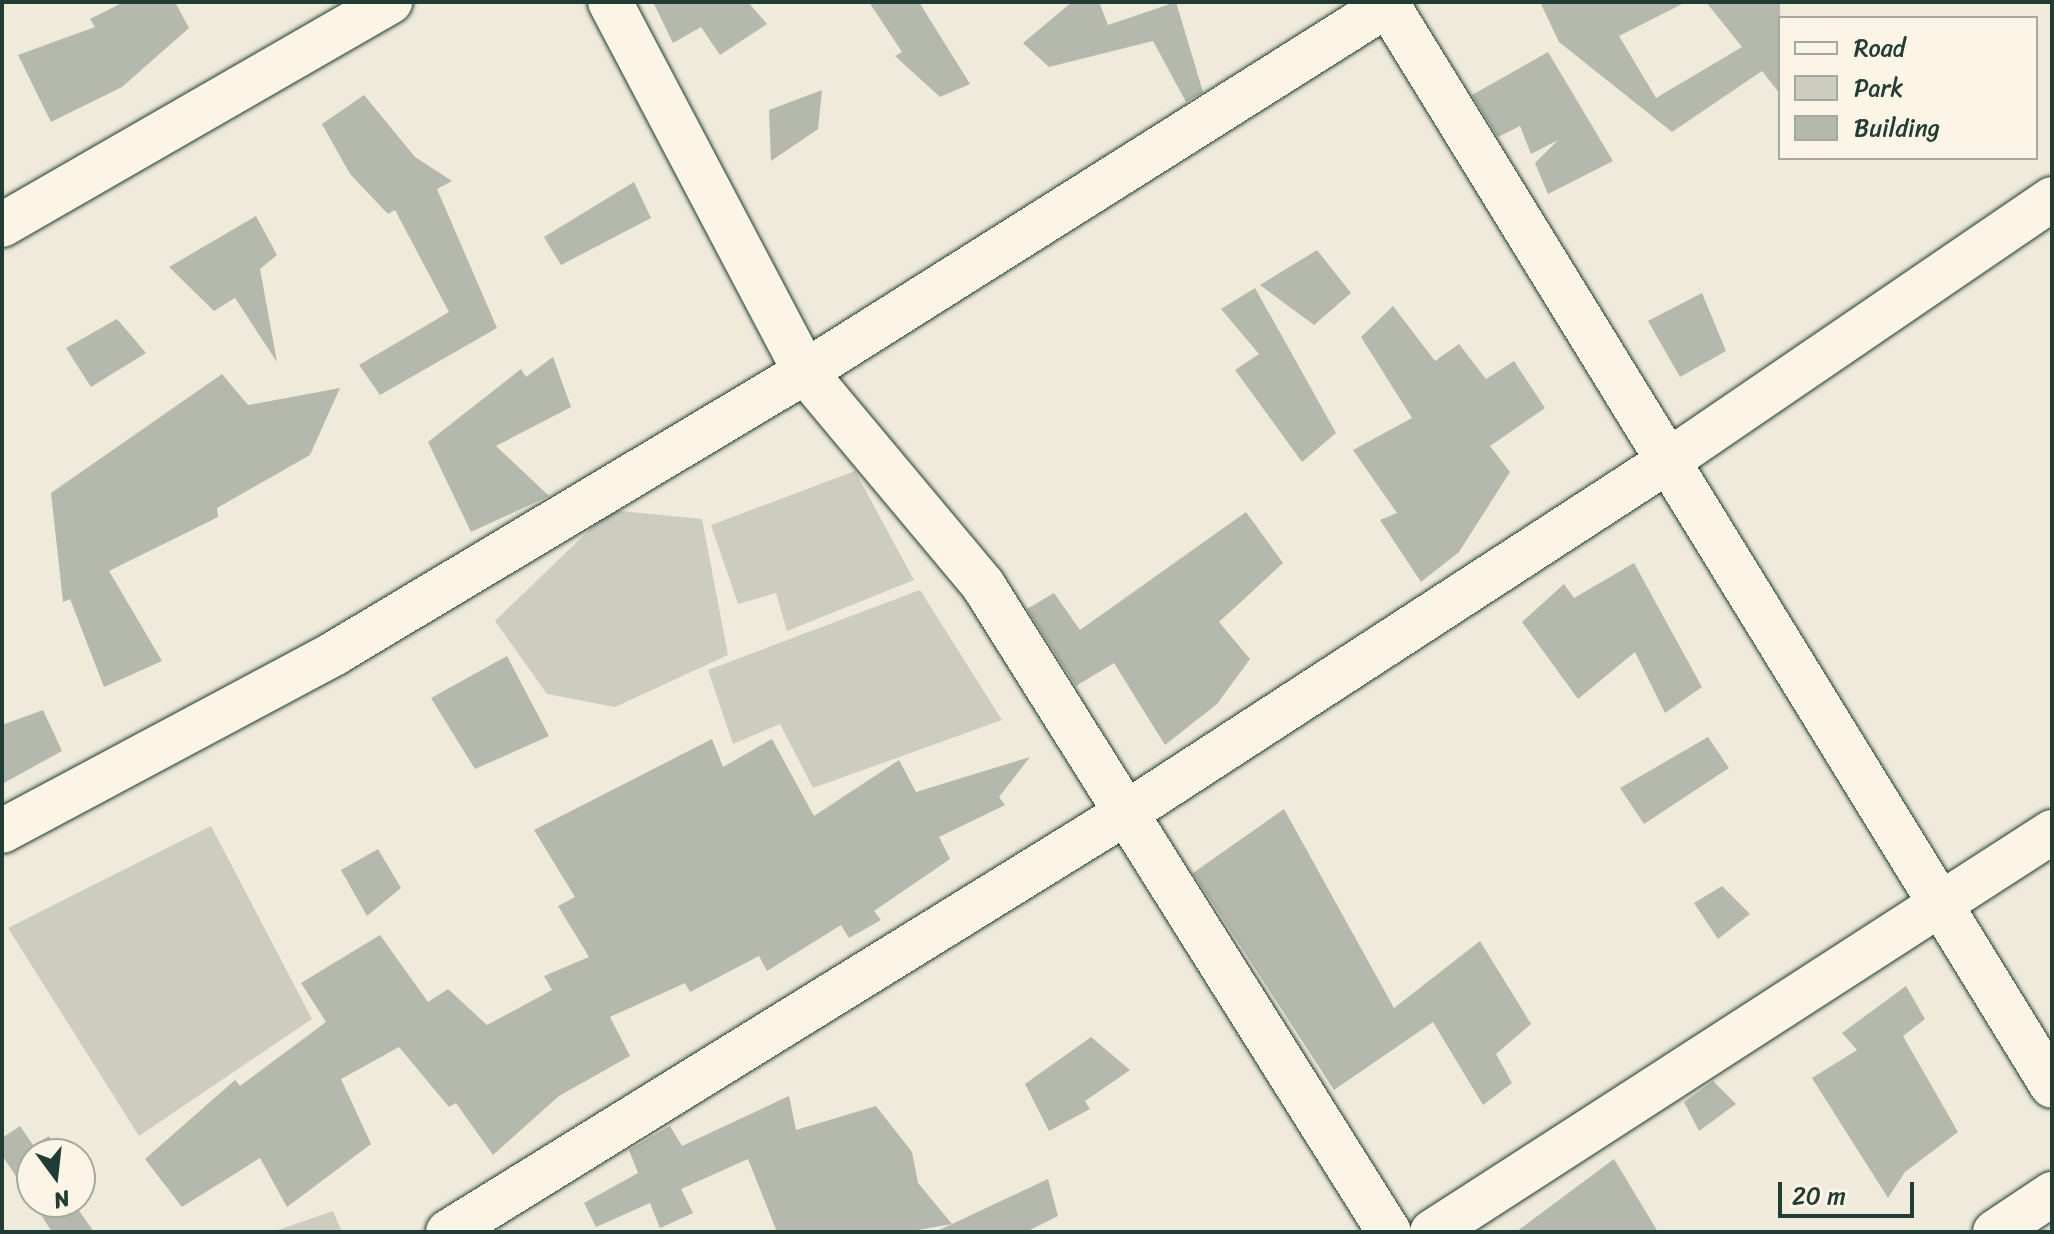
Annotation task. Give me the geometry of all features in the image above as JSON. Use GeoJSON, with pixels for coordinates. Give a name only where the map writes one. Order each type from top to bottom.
{"type":"FeatureCollection","features":[{"type":"Feature","properties":{"kind":"street"},"geometry":{"type":"LineString","coordinates":[[2,225],[390,2]]}},
{"type":"Feature","properties":{"kind":"street"},"geometry":{"type":"LineString","coordinates":[[610,2],[805,372],[983,585],[1389,1232]]}},
{"type":"Feature","properties":{"kind":"street"},"geometry":{"type":"LineString","coordinates":[[2,831],[335,653],[805,372],[1389,3],[2052,1086]]}},
{"type":"Feature","properties":{"kind":"street"},"geometry":{"type":"LineString","coordinates":[[448,1232],[1126,813],[1668,461],[2052,199]]}},
{"type":"Feature","properties":{"kind":"street"},"geometry":{"type":"LineString","coordinates":[[1432,1232],[2052,832]]}},
{"type":"Feature","properties":{"kind":"street"},"geometry":{"type":"LineString","coordinates":[[1995,1232],[2052,1194]]}},
{"type":"Feature","properties":{"kind":"green space"},"geometry":{"type":"Polygon","coordinates":[[[855,471],[914,580],[787,631],[776,593],[738,604],[711,525],[855,471]]]}},
{"type":"Feature","properties":{"kind":"green space"},"geometry":{"type":"Polygon","coordinates":[[[610,510],[702,519],[728,655],[615,707],[547,694],[495,621],[610,510]]]}},
{"type":"Feature","properties":{"kind":"green space"},"geometry":{"type":"Polygon","coordinates":[[[920,590],[1002,720],[813,788],[780,724],[733,744],[708,670],[920,590]]]}},
{"type":"Feature","properties":{"kind":"green space"},"geometry":{"type":"Polygon","coordinates":[[[211,826],[312,1019],[139,1136],[8,928],[211,826]]]}},
{"type":"Feature","properties":{"kind":"green space"},"geometry":{"type":"Polygon","coordinates":[[[333,1211],[342,1232],[272,1232],[333,1211]]]}},
{"type":"Feature","properties":{"kind":"building"},"geometry":{"type":"Polygon","coordinates":[[[124,2],[175,2],[189,28],[122,87],[51,122],[18,55],[95,27],[90,19],[124,2]]]}},
{"type":"Feature","properties":{"kind":"building"},"geometry":{"type":"Polygon","coordinates":[[[653,2],[748,2],[767,24],[720,55],[701,27],[673,43],[653,2]]]}},
{"type":"Feature","properties":{"kind":"building"},"geometry":{"type":"Polygon","coordinates":[[[869,2],[919,2],[970,84],[940,97],[895,56],[902,52],[869,2]]]}},
{"type":"Feature","properties":{"kind":"building"},"geometry":{"type":"Polygon","coordinates":[[[1072,2],[1099,2],[1108,25],[1176,2],[1203,92],[1186,102],[1153,41],[1049,67],[1023,43],[1072,2]]]}},
{"type":"Feature","properties":{"kind":"building"},"geometry":{"type":"Polygon","coordinates":[[[1540,2],[1686,2],[1619,36],[1656,98],[1742,47],[1706,2],[1780,2],[1778,91],[1762,71],[1672,132],[1559,42],[1540,2]]]}},
{"type":"Feature","properties":{"kind":"building"},"geometry":{"type":"Polygon","coordinates":[[[1548,52],[1613,161],[1548,194],[1535,163],[1558,140],[1531,154],[1520,126],[1498,137],[1472,95],[1548,52]]]}},
{"type":"Feature","properties":{"kind":"building"},"geometry":{"type":"Polygon","coordinates":[[[822,90],[818,129],[771,161],[769,110],[822,90]]]}},
{"type":"Feature","properties":{"kind":"building"},"geometry":{"type":"Polygon","coordinates":[[[364,95],[415,157],[452,181],[437,189],[497,328],[380,395],[359,365],[449,312],[395,210],[388,214],[350,174],[322,124],[364,95]]]}},
{"type":"Feature","properties":{"kind":"building"},"geometry":{"type":"Polygon","coordinates":[[[634,182],[651,218],[561,265],[544,237],[634,182]]]}},
{"type":"Feature","properties":{"kind":"building"},"geometry":{"type":"Polygon","coordinates":[[[256,216],[277,255],[260,269],[277,362],[235,298],[214,311],[169,267],[256,216]]]}},
{"type":"Feature","properties":{"kind":"building"},"geometry":{"type":"Polygon","coordinates":[[[1317,250],[1351,293],[1314,325],[1260,285],[1317,250]]]}},
{"type":"Feature","properties":{"kind":"building"},"geometry":{"type":"Polygon","coordinates":[[[1255,288],[1336,433],[1302,462],[1235,370],[1259,354],[1221,309],[1255,288]]]}},
{"type":"Feature","properties":{"kind":"building"},"geometry":{"type":"Polygon","coordinates":[[[1702,293],[1726,351],[1680,377],[1648,321],[1702,293]]]}},
{"type":"Feature","properties":{"kind":"building"},"geometry":{"type":"Polygon","coordinates":[[[1393,306],[1435,361],[1459,344],[1486,379],[1514,361],[1545,408],[1490,446],[1510,472],[1459,552],[1421,582],[1380,520],[1397,513],[1353,450],[1412,418],[1361,337],[1393,306]]]}},
{"type":"Feature","properties":{"kind":"building"},"geometry":{"type":"Polygon","coordinates":[[[117,319],[146,353],[91,387],[66,348],[117,319]]]}},
{"type":"Feature","properties":{"kind":"building"},"geometry":{"type":"Polygon","coordinates":[[[553,357],[571,407],[496,446],[549,496],[471,532],[428,442],[521,369],[526,377],[553,357]]]}},
{"type":"Feature","properties":{"kind":"building"},"geometry":{"type":"Polygon","coordinates":[[[222,374],[248,405],[340,388],[310,455],[217,508],[218,517],[109,571],[162,661],[104,687],[70,599],[63,602],[51,493],[222,374]]]}},
{"type":"Feature","properties":{"kind":"building"},"geometry":{"type":"Polygon","coordinates":[[[1246,512],[1283,563],[1219,622],[1250,659],[1217,704],[1165,745],[1114,663],[1076,686],[1027,609],[1054,593],[1080,630],[1246,512]]]}},
{"type":"Feature","properties":{"kind":"building"},"geometry":{"type":"Polygon","coordinates":[[[1634,563],[1702,687],[1665,713],[1635,652],[1578,699],[1522,622],[1564,584],[1574,598],[1634,563]]]}},
{"type":"Feature","properties":{"kind":"building"},"geometry":{"type":"Polygon","coordinates":[[[507,656],[549,736],[475,769],[431,698],[507,656]]]}},
{"type":"Feature","properties":{"kind":"building"},"geometry":{"type":"Polygon","coordinates":[[[43,710],[62,751],[2,784],[2,725],[43,710]]]}},
{"type":"Feature","properties":{"kind":"building"},"geometry":{"type":"Polygon","coordinates":[[[1708,737],[1729,768],[1644,824],[1620,788],[1708,737]]]}},
{"type":"Feature","properties":{"kind":"building"},"geometry":{"type":"Polygon","coordinates":[[[712,739],[723,767],[772,739],[814,816],[899,760],[916,792],[1030,757],[999,797],[1005,805],[939,837],[950,859],[874,911],[881,920],[849,938],[841,925],[767,971],[759,956],[690,992],[685,983],[610,1017],[630,1056],[559,1096],[493,1155],[456,1103],[449,1107],[399,1047],[341,1079],[371,1144],[287,1207],[260,1158],[182,1207],[145,1159],[235,1080],[240,1086],[326,1022],[301,983],[380,935],[428,1002],[448,989],[487,1025],[552,990],[544,976],[589,957],[558,906],[575,897],[534,830],[712,739]]]}},
{"type":"Feature","properties":{"kind":"building"},"geometry":{"type":"Polygon","coordinates":[[[1284,809],[1394,1008],[1480,941],[1531,1024],[1496,1054],[1512,1083],[1483,1105],[1433,1022],[1334,1090],[1193,873],[1284,809]]]}},
{"type":"Feature","properties":{"kind":"building"},"geometry":{"type":"Polygon","coordinates":[[[378,849],[401,888],[367,916],[341,870],[378,849]]]}},
{"type":"Feature","properties":{"kind":"building"},"geometry":{"type":"Polygon","coordinates":[[[1722,886],[1750,914],[1718,939],[1694,903],[1722,886]]]}},
{"type":"Feature","properties":{"kind":"building"},"geometry":{"type":"Polygon","coordinates":[[[1906,986],[1925,1019],[1903,1036],[1958,1132],[1905,1172],[1888,1198],[1812,1078],[1857,1050],[1842,1033],[1906,986]]]}},
{"type":"Feature","properties":{"kind":"building"},"geometry":{"type":"Polygon","coordinates":[[[1091,1037],[1130,1070],[1085,1101],[1090,1109],[1049,1131],[1025,1084],[1091,1037]]]}},
{"type":"Feature","properties":{"kind":"building"},"geometry":{"type":"Polygon","coordinates":[[[1713,1081],[1736,1104],[1699,1131],[1684,1102],[1713,1081]]]}},
{"type":"Feature","properties":{"kind":"building"},"geometry":{"type":"Polygon","coordinates":[[[789,1096],[796,1130],[876,1106],[912,1152],[918,1183],[952,1224],[906,1232],[777,1232],[748,1159],[681,1189],[693,1213],[660,1228],[650,1203],[596,1227],[584,1203],[638,1173],[629,1150],[670,1126],[682,1146],[789,1096]]]}},
{"type":"Feature","properties":{"kind":"building"},"geometry":{"type":"Polygon","coordinates":[[[20,1126],[28,1138],[16,1138],[16,1176],[2,1155],[2,1138],[20,1126]]]}},
{"type":"Feature","properties":{"kind":"building"},"geometry":{"type":"Polygon","coordinates":[[[1614,1159],[1658,1232],[1516,1232],[1614,1159]]]}},
{"type":"Feature","properties":{"kind":"building"},"geometry":{"type":"Polygon","coordinates":[[[1048,1179],[1058,1216],[1026,1232],[935,1232],[1048,1179]]]}},
{"type":"Feature","properties":{"kind":"building"},"geometry":{"type":"Polygon","coordinates":[[[43,1218],[84,1218],[94,1232],[52,1232],[43,1218]]]}}]}
